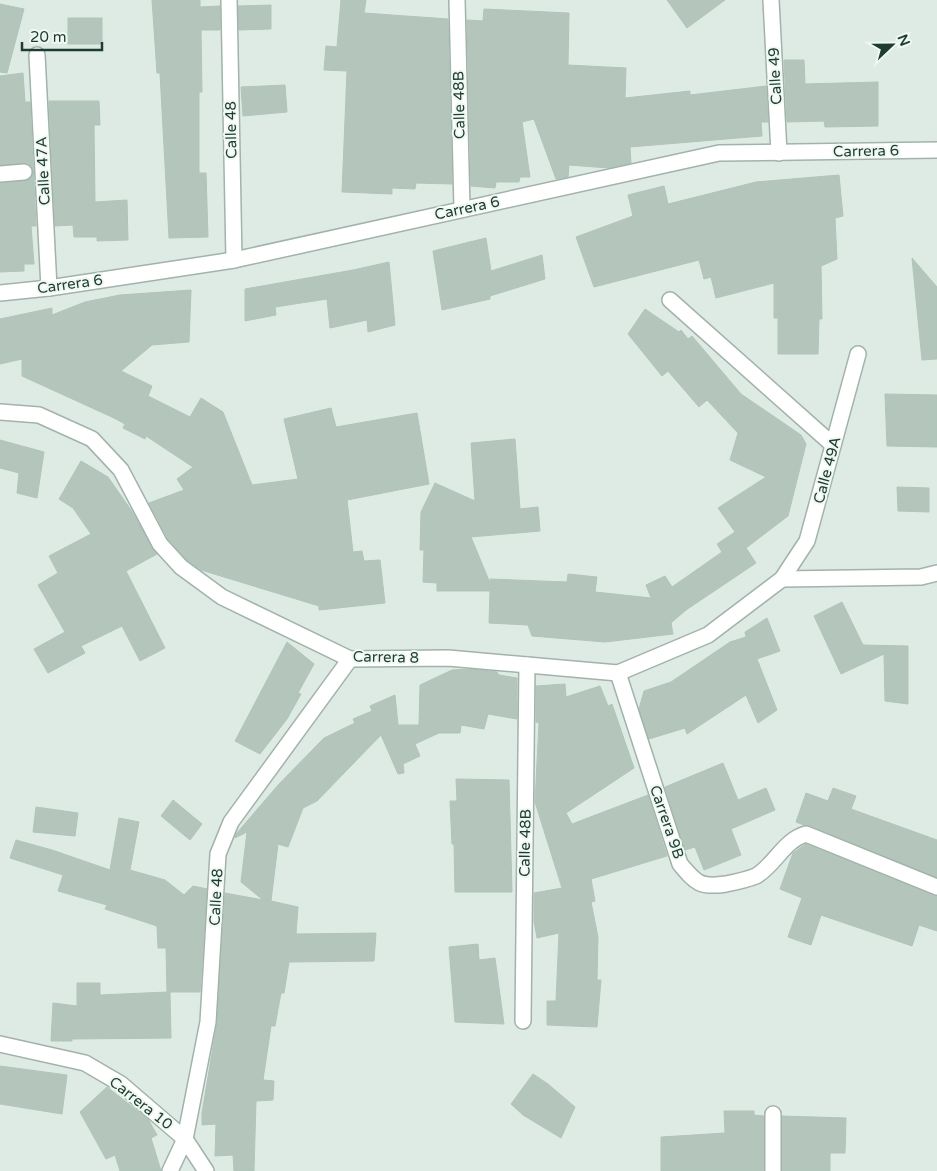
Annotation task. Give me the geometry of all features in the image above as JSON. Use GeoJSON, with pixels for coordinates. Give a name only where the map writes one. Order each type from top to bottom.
{"type":"FeatureCollection","features":[{"type":"Feature","properties":{"kind":"street","name":"Calle 48"},"geometry":{"type":"LineString","coordinates":[[229,0],[234,260]]}},
{"type":"Feature","properties":{"kind":"street","name":"Calle 48B"},"geometry":{"type":"LineString","coordinates":[[456,0],[462,209]]}},
{"type":"Feature","properties":{"kind":"street","name":"Calle 49"},"geometry":{"type":"LineString","coordinates":[[771,0],[779,153]]}},
{"type":"Feature","properties":{"kind":"street","name":"Calle 47A"},"geometry":{"type":"LineString","coordinates":[[37,55],[49,288]]}},
{"type":"Feature","properties":{"kind":"street","name":"Carrera 6"},"geometry":{"type":"LineString","coordinates":[[0,293],[49,288],[234,260],[719,153],[937,150]]}},
{"type":"Feature","properties":{"kind":"street"},"geometry":{"type":"LineString","coordinates":[[0,174],[24,172]]}},
{"type":"Feature","properties":{"kind":"street"},"geometry":{"type":"LineString","coordinates":[[670,300],[833,445]]}},
{"type":"Feature","properties":{"kind":"street","name":"Calle 49A"},"geometry":{"type":"LineString","coordinates":[[782,579],[808,541],[858,354]]}},
{"type":"Feature","properties":{"kind":"street","name":"Carrera 8"},"geometry":{"type":"LineString","coordinates":[[0,412],[39,415],[92,439],[121,470],[160,544],[181,567],[222,597],[350,659],[448,658],[618,673],[708,635],[782,579]]}},
{"type":"Feature","properties":{"kind":"street"},"geometry":{"type":"LineString","coordinates":[[782,579],[921,577],[937,573]]}},
{"type":"Feature","properties":{"kind":"street","name":"Calle 48"},"geometry":{"type":"LineString","coordinates":[[170,1171],[185,1139],[208,1022],[218,854],[231,822],[350,659]]}},
{"type":"Feature","properties":{"kind":"street","name":"Calle 48B"},"geometry":{"type":"LineString","coordinates":[[523,1021],[526,665]]}},
{"type":"Feature","properties":{"kind":"street","name":"Carrera 9B"},"geometry":{"type":"LineString","coordinates":[[618,673],[680,864],[695,882],[710,886],[738,882],[757,875],[789,844],[806,834],[937,887]]}},
{"type":"Feature","properties":{"kind":"street","name":"Carrera 10"},"geometry":{"type":"LineString","coordinates":[[0,1044],[84,1063],[121,1084],[185,1139],[206,1171]]}},
{"type":"Feature","properties":{"kind":"street"},"geometry":{"type":"LineString","coordinates":[[772,1114],[772,1171]]}},
{"type":"Feature","properties":{"kind":"building"},"geometry":{"type":"Polygon","coordinates":[[[152,0],[200,0],[200,7],[220,6],[220,30],[201,30],[202,92],[199,92],[199,173],[206,173],[208,237],[169,238],[160,73],[157,73],[152,0]]]}},
{"type":"Feature","properties":{"kind":"building"},"geometry":{"type":"Polygon","coordinates":[[[341,0],[366,0],[364,13],[448,19],[452,184],[416,183],[415,189],[392,188],[392,194],[342,192],[347,71],[324,70],[326,46],[337,47],[341,0]]]}},
{"type":"Feature","properties":{"kind":"building"},"geometry":{"type":"Polygon","coordinates":[[[667,0],[725,0],[687,28],[667,0]]]}},
{"type":"Feature","properties":{"kind":"building"},"geometry":{"type":"Polygon","coordinates":[[[0,4],[24,9],[7,73],[0,72],[0,4]]]}},
{"type":"Feature","properties":{"kind":"building"},"geometry":{"type":"Polygon","coordinates":[[[271,5],[271,29],[239,30],[238,6],[271,5]]]}},
{"type":"Feature","properties":{"kind":"building"},"geometry":{"type":"Polygon","coordinates":[[[484,9],[569,13],[568,65],[626,68],[625,98],[690,91],[690,95],[766,86],[768,122],[761,122],[762,136],[630,147],[631,163],[609,168],[569,165],[568,177],[556,179],[534,119],[522,122],[530,177],[520,177],[519,182],[496,182],[495,188],[471,186],[467,20],[483,21],[484,9]]]}},
{"type":"Feature","properties":{"kind":"building"},"geometry":{"type":"Polygon","coordinates":[[[68,18],[102,18],[102,44],[68,44],[68,18]]]}},
{"type":"Feature","properties":{"kind":"building"},"geometry":{"type":"Polygon","coordinates":[[[784,60],[804,60],[805,84],[878,82],[878,126],[825,127],[824,121],[787,122],[784,60]]]}},
{"type":"Feature","properties":{"kind":"building"},"geometry":{"type":"Polygon","coordinates":[[[23,73],[25,102],[30,102],[36,226],[31,226],[34,264],[24,264],[24,271],[0,272],[0,183],[25,181],[30,179],[33,172],[28,163],[0,165],[0,76],[23,73]]]}},
{"type":"Feature","properties":{"kind":"building"},"geometry":{"type":"Polygon","coordinates":[[[285,85],[287,112],[243,116],[241,87],[285,85]]]}},
{"type":"Feature","properties":{"kind":"building"},"geometry":{"type":"Polygon","coordinates":[[[49,101],[99,101],[100,125],[94,125],[95,202],[127,200],[128,240],[97,241],[97,237],[74,237],[73,225],[55,226],[49,101]]]}},
{"type":"Feature","properties":{"kind":"building"},"geometry":{"type":"Polygon","coordinates":[[[839,175],[843,216],[835,218],[837,259],[821,266],[822,319],[819,319],[818,354],[778,354],[778,318],[774,318],[774,283],[716,298],[711,277],[704,279],[699,260],[594,287],[576,237],[633,216],[628,195],[664,186],[668,204],[756,182],[839,175]]]}},
{"type":"Feature","properties":{"kind":"building"},"geometry":{"type":"Polygon","coordinates":[[[486,238],[491,271],[542,255],[545,279],[490,296],[490,299],[442,310],[433,251],[486,238]]]}},
{"type":"Feature","properties":{"kind":"building"},"geometry":{"type":"Polygon","coordinates":[[[912,258],[937,287],[937,359],[922,360],[912,258]]]}},
{"type":"Feature","properties":{"kind":"building"},"geometry":{"type":"Polygon","coordinates":[[[389,262],[395,325],[368,332],[367,320],[330,328],[327,299],[275,307],[276,315],[245,321],[245,289],[389,262]]]}},
{"type":"Feature","properties":{"kind":"building"},"geometry":{"type":"Polygon","coordinates":[[[191,290],[189,342],[152,345],[121,371],[152,386],[148,396],[190,417],[201,398],[223,412],[252,485],[298,479],[284,419],[331,408],[336,427],[417,413],[429,484],[347,500],[353,552],[362,551],[364,561],[380,560],[385,603],[319,610],[319,606],[201,570],[187,560],[168,539],[149,503],[184,490],[177,479],[193,467],[146,436],[145,439],[123,428],[125,424],[114,418],[22,376],[22,359],[0,364],[0,319],[52,308],[52,315],[85,302],[120,295],[191,290]]]}},
{"type":"Feature","properties":{"kind":"building"},"geometry":{"type":"Polygon","coordinates":[[[645,309],[679,332],[681,330],[688,339],[692,336],[741,394],[801,435],[806,444],[788,516],[746,548],[756,563],[686,610],[671,623],[673,634],[605,642],[532,636],[528,625],[489,623],[490,591],[437,591],[437,583],[423,582],[424,550],[420,550],[421,512],[435,483],[475,501],[471,443],[515,439],[520,509],[538,507],[540,531],[471,537],[490,583],[490,579],[567,582],[568,574],[597,577],[595,592],[651,598],[646,585],[665,576],[672,587],[722,552],[717,544],[735,532],[718,508],[766,477],[730,460],[738,433],[707,400],[699,407],[668,371],[662,376],[628,334],[645,309]]]}},
{"type":"Feature","properties":{"kind":"building"},"geometry":{"type":"Polygon","coordinates":[[[885,394],[937,395],[937,447],[887,446],[885,394]]]}},
{"type":"Feature","properties":{"kind":"building"},"geometry":{"type":"Polygon","coordinates":[[[0,440],[44,452],[37,498],[17,493],[19,473],[0,468],[0,440]]]}},
{"type":"Feature","properties":{"kind":"building"},"geometry":{"type":"Polygon","coordinates":[[[81,461],[108,477],[131,510],[157,554],[126,571],[165,648],[140,661],[122,626],[81,646],[85,653],[48,673],[34,649],[65,632],[38,585],[58,573],[49,556],[91,534],[73,508],[59,499],[81,461]]]}},
{"type":"Feature","properties":{"kind":"building"},"geometry":{"type":"Polygon","coordinates":[[[897,487],[929,488],[929,512],[898,511],[897,487]]]}},
{"type":"Feature","properties":{"kind":"building"},"geometry":{"type":"Polygon","coordinates":[[[842,602],[863,645],[908,646],[908,704],[885,701],[884,654],[841,674],[814,616],[842,602]]]}},
{"type":"Feature","properties":{"kind":"building"},"geometry":{"type":"Polygon","coordinates":[[[767,618],[780,651],[757,659],[777,710],[758,723],[746,695],[687,734],[685,728],[649,739],[639,709],[644,691],[671,682],[730,642],[746,637],[745,632],[767,618]]]}},
{"type":"Feature","properties":{"kind":"building"},"geometry":{"type":"Polygon","coordinates":[[[287,642],[314,664],[298,693],[301,694],[287,719],[260,754],[235,741],[287,642]]]}},
{"type":"Feature","properties":{"kind":"building"},"geometry":{"type":"Polygon","coordinates":[[[471,669],[497,672],[499,675],[517,678],[517,719],[488,714],[484,729],[461,725],[460,733],[439,733],[415,744],[420,756],[403,764],[404,773],[398,774],[381,735],[317,801],[303,808],[288,847],[278,844],[271,901],[298,907],[296,934],[376,933],[374,961],[289,962],[284,993],[281,993],[275,1026],[271,1026],[263,1080],[274,1081],[273,1100],[256,1101],[254,1171],[234,1171],[233,1155],[215,1156],[216,1124],[202,1125],[202,1113],[217,1023],[225,893],[263,900],[241,882],[247,832],[235,838],[236,834],[279,784],[324,738],[355,723],[353,719],[372,711],[370,706],[395,695],[398,725],[419,725],[420,685],[452,670],[471,669]]]}},
{"type":"Feature","properties":{"kind":"building"},"geometry":{"type":"Polygon","coordinates":[[[565,684],[566,697],[600,686],[608,706],[612,704],[634,768],[566,813],[572,824],[648,795],[667,856],[591,879],[595,901],[591,902],[598,937],[597,980],[601,980],[597,1027],[547,1025],[547,1001],[556,1001],[559,933],[537,938],[534,921],[534,893],[562,888],[535,802],[539,723],[536,722],[536,686],[565,684]]]}},
{"type":"Feature","properties":{"kind":"building"},"geometry":{"type":"Polygon","coordinates":[[[723,763],[738,800],[766,788],[775,810],[731,829],[741,855],[704,870],[695,847],[685,850],[665,787],[723,763]]]}},
{"type":"Feature","properties":{"kind":"building"},"geometry":{"type":"Polygon","coordinates":[[[456,779],[509,780],[512,892],[455,892],[454,844],[452,844],[450,801],[457,801],[456,779]]]}},
{"type":"Feature","properties":{"kind":"building"},"geometry":{"type":"Polygon","coordinates":[[[833,788],[856,796],[851,809],[937,840],[937,877],[796,822],[806,793],[828,801],[833,788]]]}},
{"type":"Feature","properties":{"kind":"building"},"geometry":{"type":"Polygon","coordinates":[[[173,800],[202,824],[190,840],[161,816],[173,800]]]}},
{"type":"Feature","properties":{"kind":"building"},"geometry":{"type":"Polygon","coordinates":[[[36,807],[78,813],[75,836],[33,832],[36,807]]]}},
{"type":"Feature","properties":{"kind":"building"},"geometry":{"type":"Polygon","coordinates":[[[119,818],[139,822],[130,870],[165,880],[184,895],[193,886],[207,889],[200,992],[170,992],[171,1038],[51,1041],[53,1003],[77,1006],[77,983],[100,983],[100,995],[167,992],[166,948],[158,948],[157,926],[105,909],[107,905],[58,891],[63,875],[10,858],[16,840],[110,870],[119,818]]]}},
{"type":"Feature","properties":{"kind":"building"},"geometry":{"type":"Polygon","coordinates":[[[806,844],[937,896],[937,931],[919,925],[912,946],[821,915],[811,945],[788,937],[802,898],[780,889],[793,853],[806,844]]]}},
{"type":"Feature","properties":{"kind":"building"},"geometry":{"type":"Polygon","coordinates":[[[478,944],[479,960],[495,958],[504,1024],[455,1022],[449,947],[478,944]]]}},
{"type":"Feature","properties":{"kind":"building"},"geometry":{"type":"Polygon","coordinates":[[[0,1066],[67,1075],[62,1114],[0,1104],[0,1066]]]}},
{"type":"Feature","properties":{"kind":"building"},"geometry":{"type":"Polygon","coordinates":[[[533,1074],[575,1107],[561,1138],[523,1115],[511,1104],[533,1074]]]}},
{"type":"Feature","properties":{"kind":"building"},"geometry":{"type":"Polygon","coordinates":[[[107,1087],[148,1119],[157,1135],[151,1138],[161,1171],[120,1171],[115,1155],[106,1159],[80,1112],[107,1087]]]}},
{"type":"Feature","properties":{"kind":"building"},"geometry":{"type":"Polygon","coordinates":[[[724,1111],[754,1111],[754,1115],[764,1116],[764,1171],[661,1171],[661,1137],[725,1133],[724,1111]]]}},
{"type":"Feature","properties":{"kind":"building"},"geometry":{"type":"Polygon","coordinates":[[[782,1116],[846,1118],[845,1153],[830,1153],[830,1171],[782,1171],[782,1116]]]}}]}
